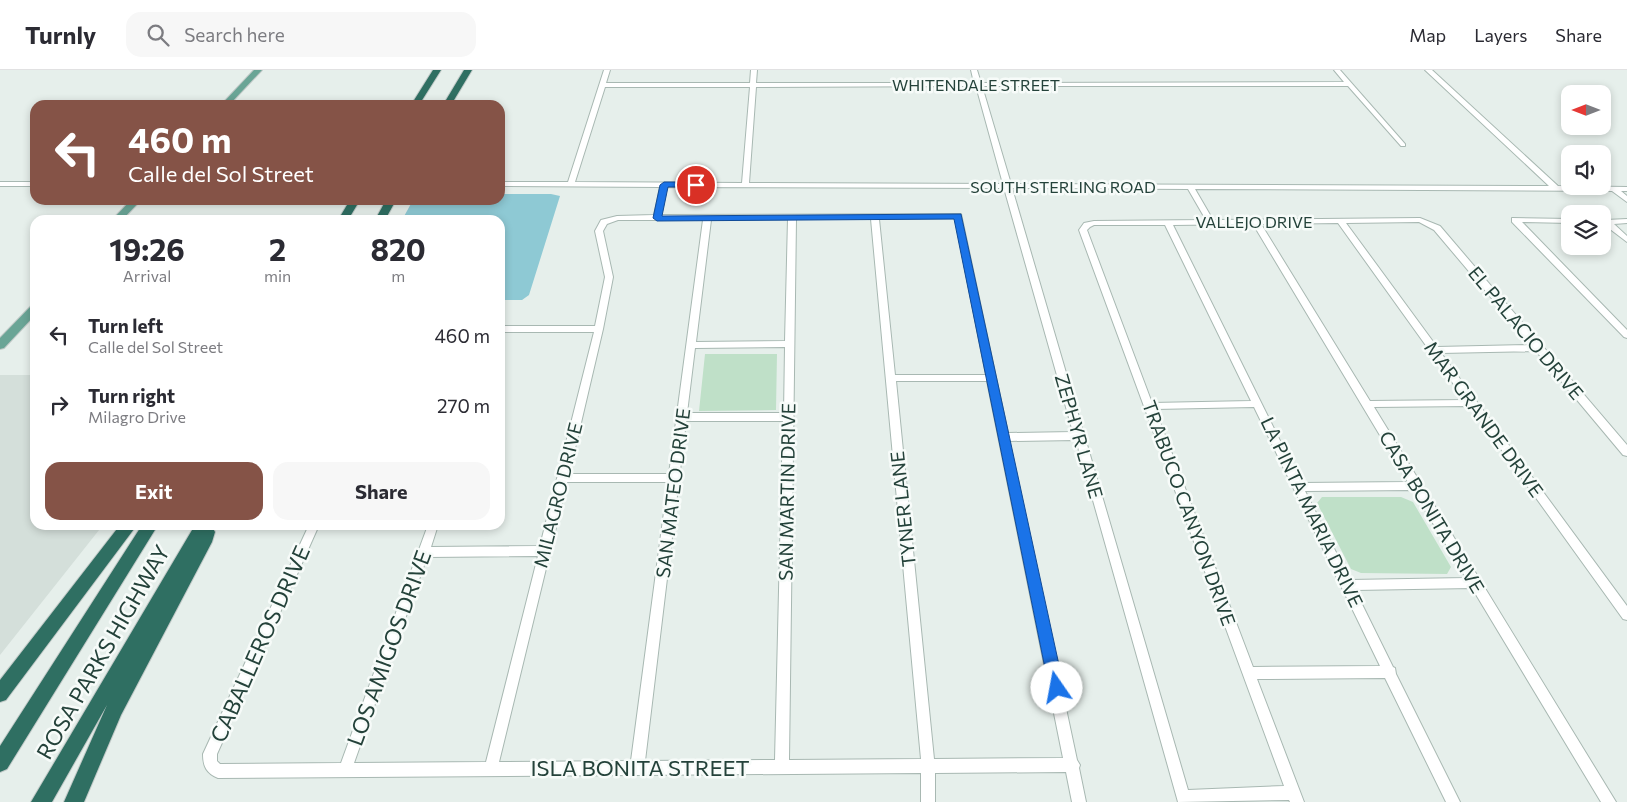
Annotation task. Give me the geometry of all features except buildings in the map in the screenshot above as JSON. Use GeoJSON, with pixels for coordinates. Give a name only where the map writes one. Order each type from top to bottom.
{"type":"FeatureCollection","features":[{"type":"Feature","properties":{"kind":"highway"},"geometry":{"type":"LineString","coordinates":[[418,100],[437,70]]}},
{"type":"Feature","properties":{"kind":"highway"},"geometry":{"type":"LineString","coordinates":[[450,100],[468,70]]}},
{"type":"Feature","properties":{"kind":"highway"},"geometry":{"type":"LineString","coordinates":[[0,694],[125,530]]}},
{"type":"Feature","properties":{"kind":"highway","name":"ROSA PARKS HIGHWAY"},"geometry":{"type":"LineString","coordinates":[[0,763],[147,530]]}},
{"type":"Feature","properties":{"kind":"highway","name":"ROSA PARKS HIGHWAY"},"geometry":{"type":"LineString","coordinates":[[41,802],[200,530]]}},
{"type":"Feature","properties":{"kind":"highway"},"geometry":{"type":"LineString","coordinates":[[74,802],[114,710],[204,542],[208,530]]}},
{"type":"Feature","properties":{"kind":"main road"},"geometry":{"type":"LineString","coordinates":[[231,100],[258,70]]}},
{"type":"Feature","properties":{"kind":"main road"},"geometry":{"type":"LineString","coordinates":[[122,215],[131,205]]}},
{"type":"Feature","properties":{"kind":"main road"},"geometry":{"type":"LineString","coordinates":[[0,345],[30,313]]}},
{"type":"Feature","properties":{"kind":"street"},"geometry":{"type":"LineString","coordinates":[[570,184],[607,70]]}},
{"type":"Feature","properties":{"kind":"street"},"geometry":{"type":"LineString","coordinates":[[744,185],[754,70]]}},
{"type":"Feature","properties":{"kind":"street","name":"ZEPHYR LANE"},"geometry":{"type":"LineString","coordinates":[[974,70],[1185,800]]}},
{"type":"Feature","properties":{"kind":"street"},"geometry":{"type":"LineString","coordinates":[[1337,70],[1403,145]]}},
{"type":"Feature","properties":{"kind":"street"},"geometry":{"type":"LineString","coordinates":[[1428,70],[1556,189]]}},
{"type":"Feature","properties":{"kind":"street","name":"WHITENDALE STREET"},"geometry":{"type":"LineString","coordinates":[[602,85],[1350,84]]}},
{"type":"Feature","properties":{"kind":"street"},"geometry":{"type":"LineString","coordinates":[[0,184],[30,184]]}},
{"type":"Feature","properties":{"kind":"street","name":"SOUTH STERLING ROAD"},"geometry":{"type":"LineString","coordinates":[[505,184],[1627,189]]}},
{"type":"Feature","properties":{"kind":"street"},"geometry":{"type":"LineString","coordinates":[[664,185],[657,218],[958,216],[1080,802]]}},
{"type":"Feature","properties":{"kind":"street"},"geometry":{"type":"LineString","coordinates":[[1191,188],[1211,222]]}},
{"type":"Feature","properties":{"kind":"street"},"geometry":{"type":"LineString","coordinates":[[1614,189],[1627,200]]}},
{"type":"Feature","properties":{"kind":"street","name":"TYNER LANE"},"geometry":{"type":"LineString","coordinates":[[875,216],[928,766],[928,802]]}},
{"type":"Feature","properties":{"kind":"street","name":"SAN MARTIN DRIVE"},"geometry":{"type":"LineString","coordinates":[[782,767],[792,217]]}},
{"type":"Feature","properties":{"kind":"street","name":"MILAGRO DRIVE"},"geometry":{"type":"LineString","coordinates":[[491,769],[599,329],[609,277],[600,230],[604,222],[617,218],[657,218]]}},
{"type":"Feature","properties":{"kind":"street","name":"SAN MATEO DRIVE"},"geometry":{"type":"LineString","coordinates":[[637,768],[707,218]]}},
{"type":"Feature","properties":{"kind":"street","name":"VALLEJO DRIVE"},"geometry":{"type":"LineString","coordinates":[[1087,225],[1094,223],[1168,224],[1255,221],[1341,222],[1420,220]]}},
{"type":"Feature","properties":{"kind":"street","name":"EL PALACIO DRIVE"},"geometry":{"type":"LineString","coordinates":[[1420,220],[1437,228],[1627,452]]}},
{"type":"Feature","properties":{"kind":"street"},"geometry":{"type":"LineString","coordinates":[[1561,221],[1515,220],[1627,335]]}},
{"type":"Feature","properties":{"kind":"street","name":"CASA BONITA DRIVE"},"geometry":{"type":"LineString","coordinates":[[1255,221],[1609,802]]}},
{"type":"Feature","properties":{"kind":"street"},"geometry":{"type":"LineString","coordinates":[[1611,222],[1627,221]]}},
{"type":"Feature","properties":{"kind":"street","name":"MAR GRANDE DRIVE"},"geometry":{"type":"LineString","coordinates":[[1341,222],[1627,615]]}},
{"type":"Feature","properties":{"kind":"street","name":"LA PINTA MARIA DRIVE"},"geometry":{"type":"LineString","coordinates":[[1168,224],[1454,802]]}},
{"type":"Feature","properties":{"kind":"street","name":"TRABUCO CANYON DRIVE"},"geometry":{"type":"LineString","coordinates":[[1087,225],[1083,230],[1296,797]]}},
{"type":"Feature","properties":{"kind":"street"},"geometry":{"type":"LineString","coordinates":[[1611,227],[1627,240]]}},
{"type":"Feature","properties":{"kind":"street"},"geometry":{"type":"LineString","coordinates":[[505,329],[599,329]]}},
{"type":"Feature","properties":{"kind":"street"},"geometry":{"type":"LineString","coordinates":[[692,345],[790,344]]}},
{"type":"Feature","properties":{"kind":"street"},"geometry":{"type":"LineString","coordinates":[[1434,350],[1539,348]]}},
{"type":"Feature","properties":{"kind":"street"},"geometry":{"type":"LineString","coordinates":[[890,378],[992,378]]}},
{"type":"Feature","properties":{"kind":"street"},"geometry":{"type":"LineString","coordinates":[[1366,404],[1473,403]]}},
{"type":"Feature","properties":{"kind":"street"},"geometry":{"type":"LineString","coordinates":[[1149,406],[1258,404]]}},
{"type":"Feature","properties":{"kind":"street"},"geometry":{"type":"LineString","coordinates":[[683,417],[788,416]]}},
{"type":"Feature","properties":{"kind":"street"},"geometry":{"type":"LineString","coordinates":[[1004,436],[1080,436]]}},
{"type":"Feature","properties":{"kind":"street"},"geometry":{"type":"LineString","coordinates":[[562,478],[675,478]]}},
{"type":"Feature","properties":{"kind":"street"},"geometry":{"type":"LineString","coordinates":[[1299,487],[1416,486]]}},
{"type":"Feature","properties":{"kind":"street","name":"CABALLEROS DRIVE"},"geometry":{"type":"LineString","coordinates":[[210,764],[210,754],[312,530]]}},
{"type":"Feature","properties":{"kind":"street","name":"LOS AMIGOS DRIVE"},"geometry":{"type":"LineString","coordinates":[[345,770],[431,530]]}},
{"type":"Feature","properties":{"kind":"street"},"geometry":{"type":"LineString","coordinates":[[423,552],[544,551]]}},
{"type":"Feature","properties":{"kind":"street"},"geometry":{"type":"LineString","coordinates":[[1348,585],[1475,583]]}},
{"type":"Feature","properties":{"kind":"street"},"geometry":{"type":"LineString","coordinates":[[1249,673],[1391,672]]}},
{"type":"Feature","properties":{"kind":"street","name":"ISLA BONITA STREET"},"geometry":{"type":"LineString","coordinates":[[210,764],[218,771],[1073,765]]}},
{"type":"Feature","properties":{"kind":"street"},"geometry":{"type":"LineString","coordinates":[[1185,800],[1296,797]]}},
{"type":"Feature","properties":{"kind":"shaded area"},"geometry":{"type":"Polygon","coordinates":[[[0,375],[30,375],[30,530],[99,530],[0,655],[0,375]]]}},
{"type":"Feature","properties":{"kind":"green space"},"geometry":{"type":"Polygon","coordinates":[[[705,354],[777,354],[776,410],[699,411],[705,354]]]}},
{"type":"Feature","properties":{"kind":"green space"},"geometry":{"type":"Polygon","coordinates":[[[1322,497],[1401,497],[1413,502],[1451,567],[1447,574],[1361,573],[1351,569],[1317,503],[1322,497]]]}},
{"type":"Feature","properties":{"kind":"water"},"geometry":{"type":"Polygon","coordinates":[[[505,194],[551,194],[560,196],[529,295],[522,300],[505,300],[505,215],[405,215],[410,205],[505,205],[505,194]]]}},
{"type":"Feature","properties":{"kind":"route"},"geometry":{"type":"LineString","coordinates":[[696,185],[664,185],[657,218],[958,216],[1057,688]]}}]}
